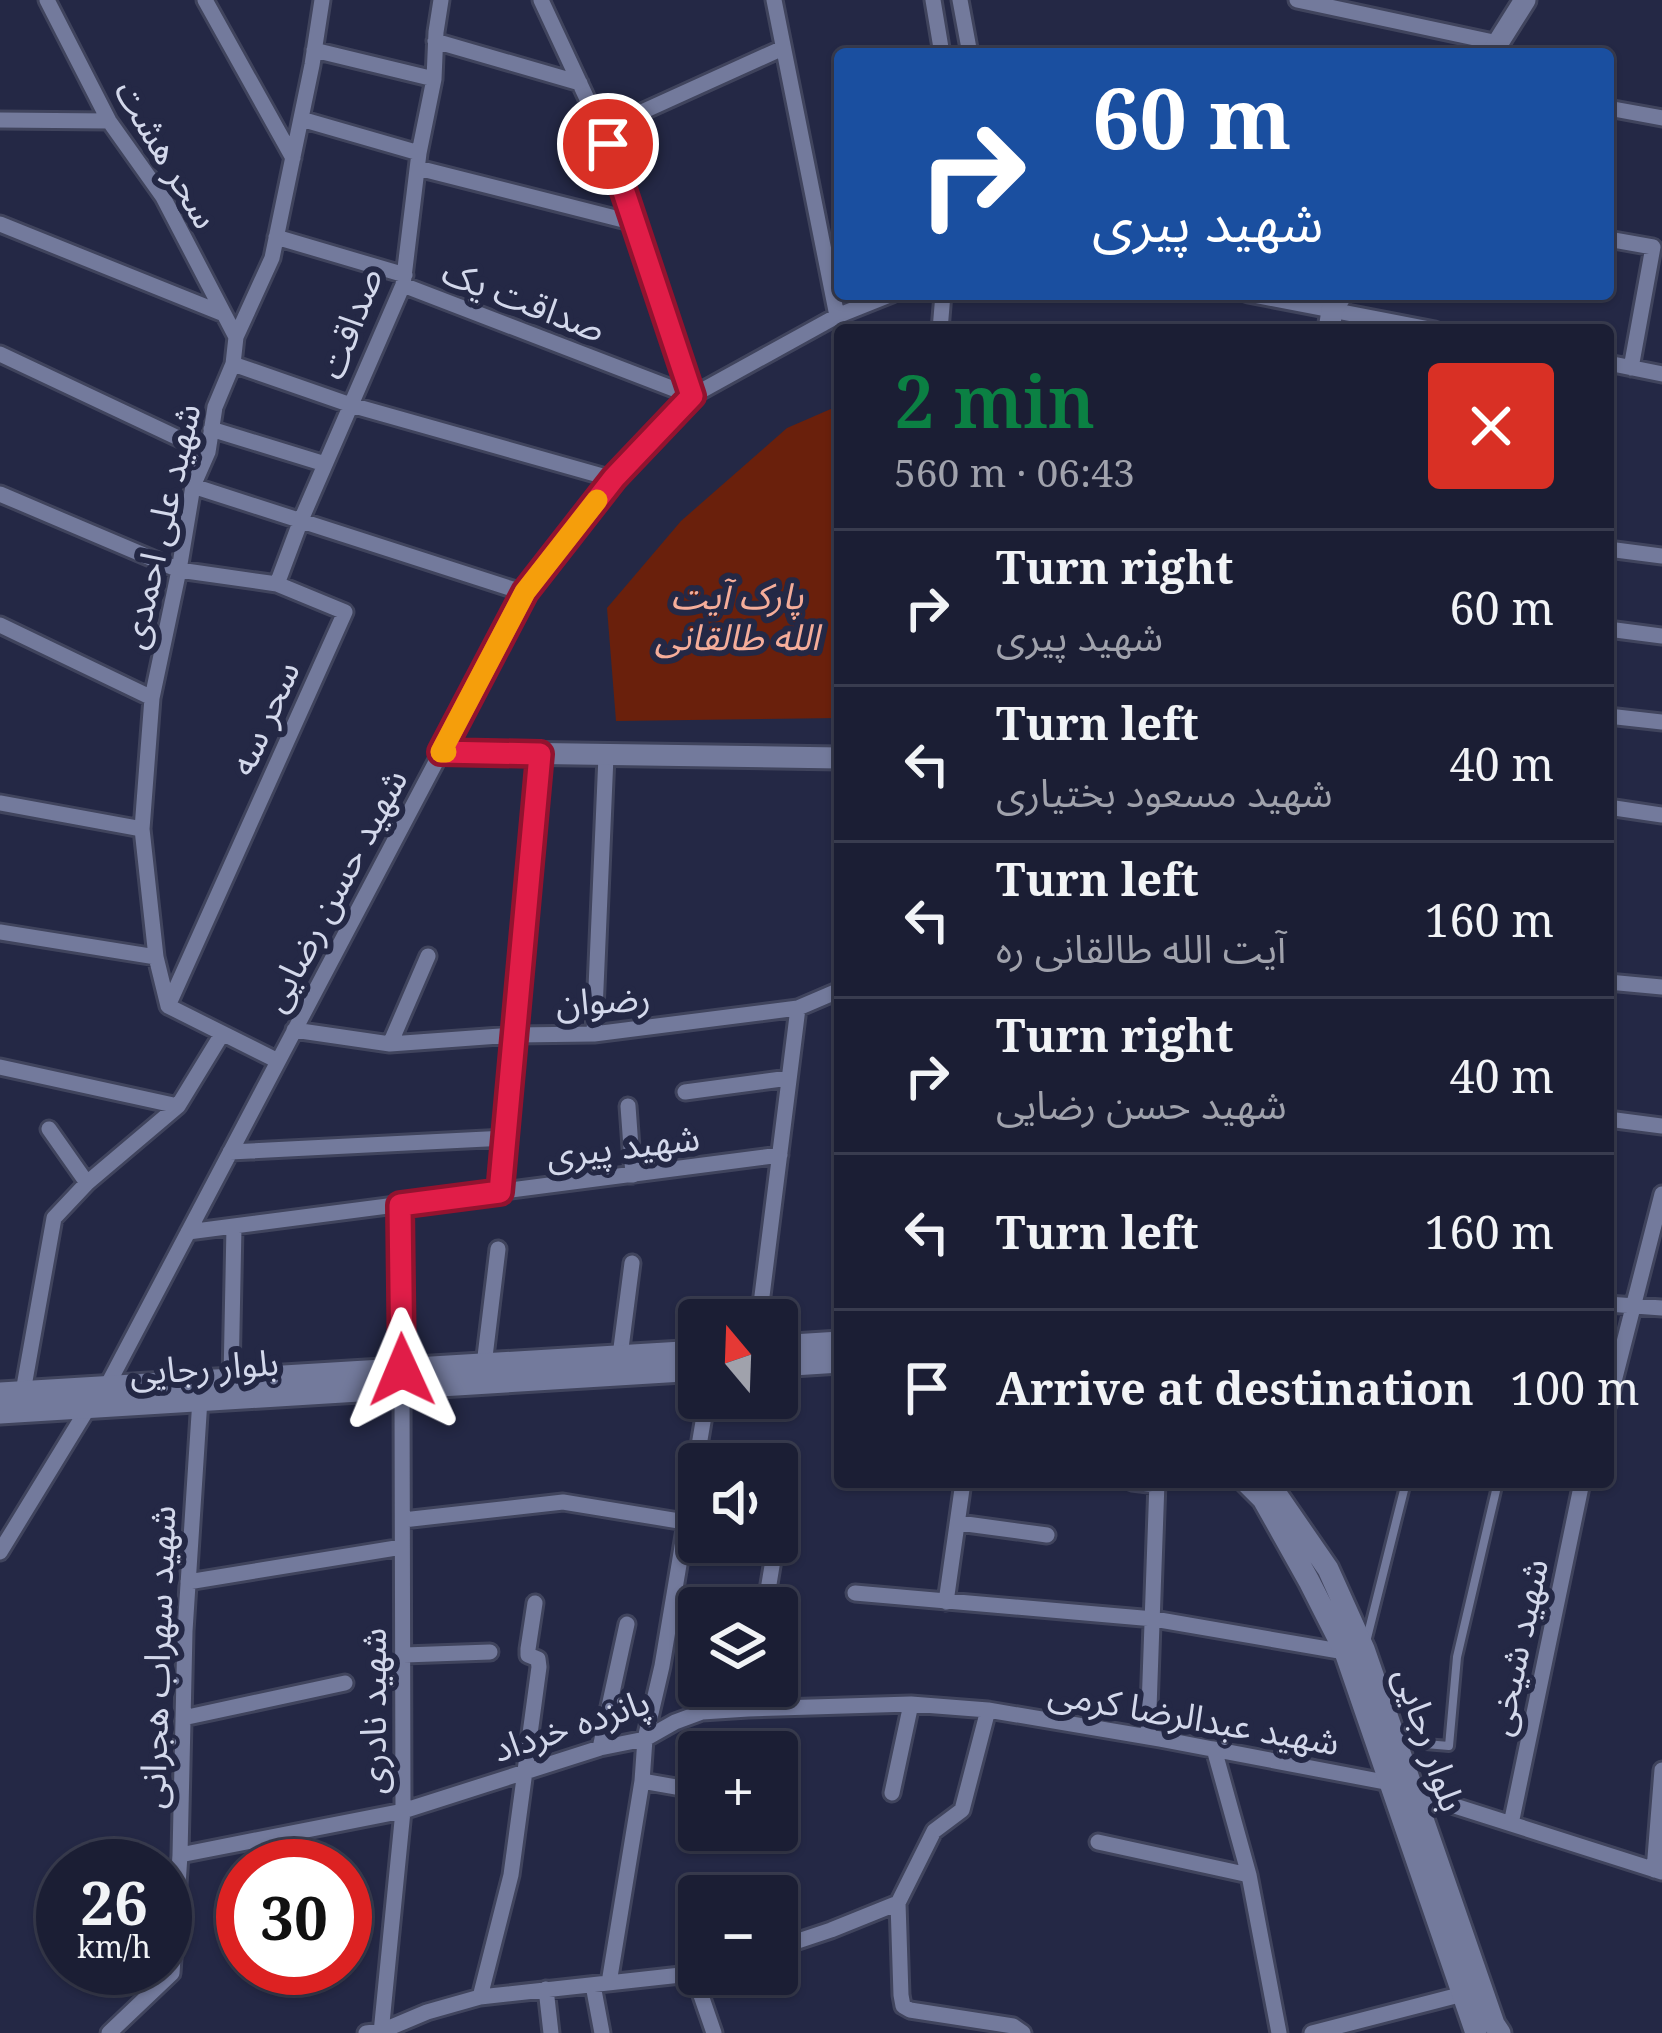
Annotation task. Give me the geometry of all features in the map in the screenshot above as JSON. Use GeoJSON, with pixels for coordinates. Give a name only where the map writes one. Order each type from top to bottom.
{"type":"FeatureCollection","features":[{"type":"Feature","properties":{"kind":"main road"},"geometry":{"type":"LineString","coordinates":[[1495,48],[1525,0]]}},
{"type":"Feature","properties":{"kind":"main road"},"geometry":{"type":"LineString","coordinates":[[441,752],[834,758]]}},
{"type":"Feature","properties":{"kind":"main road"},"geometry":{"type":"LineString","coordinates":[[798,1345],[834,1342]]}},
{"type":"Feature","properties":{"kind":"main road","name":"بلوار رجایی"},"geometry":{"type":"LineString","coordinates":[[0,1413],[402,1379],[484,1365],[678,1352]]}},
{"type":"Feature","properties":{"kind":"main road"},"geometry":{"type":"LineString","coordinates":[[798,1365],[834,1362]]}},
{"type":"Feature","properties":{"kind":"main road","name":"بلوار رجایی"},"geometry":{"type":"LineString","coordinates":[[12,1392],[231,1380],[678,1371]]}},
{"type":"Feature","properties":{"kind":"main road","name":"بلوار رجایی"},"geometry":{"type":"LineString","coordinates":[[1252,1488],[1355,1651],[1396,1741],[1500,2033]]}},
{"type":"Feature","properties":{"kind":"main road","name":"بلوار رجایی"},"geometry":{"type":"LineString","coordinates":[[1272,1488],[1328,1569],[1390,1783],[1476,2033]]}},
{"type":"Feature","properties":{"kind":"street","name":"سحر هشت"},"geometry":{"type":"LineString","coordinates":[[47,0],[110,121],[163,197],[236,337]]}},
{"type":"Feature","properties":{"kind":"street"},"geometry":{"type":"LineString","coordinates":[[205,0],[293,158]]}},
{"type":"Feature","properties":{"kind":"street","name":"شهید علی احمدی"},"geometry":{"type":"LineString","coordinates":[[168,1006],[156,957],[142,829],[152,698],[193,486],[208,452],[215,407],[233,364],[236,337],[272,258],[322,0]]}},
{"type":"Feature","properties":{"kind":"street","name":"صداقت"},"geometry":{"type":"LineString","coordinates":[[278,584],[404,280],[441,0]]}},
{"type":"Feature","properties":{"kind":"street"},"geometry":{"type":"LineString","coordinates":[[542,0],[602,130],[692,396]]}},
{"type":"Feature","properties":{"kind":"street"},"geometry":{"type":"LineString","coordinates":[[774,0],[837,316]]}},
{"type":"Feature","properties":{"kind":"street"},"geometry":{"type":"LineString","coordinates":[[930,0],[941,48]]}},
{"type":"Feature","properties":{"kind":"street"},"geometry":{"type":"LineString","coordinates":[[961,0],[969,48]]}},
{"type":"Feature","properties":{"kind":"street"},"geometry":{"type":"LineString","coordinates":[[1298,0],[1495,48]]}},
{"type":"Feature","properties":{"kind":"street"},"geometry":{"type":"LineString","coordinates":[[435,40],[580,83]]}},
{"type":"Feature","properties":{"kind":"street"},"geometry":{"type":"LineString","coordinates":[[602,130],[784,47]]}},
{"type":"Feature","properties":{"kind":"street"},"geometry":{"type":"LineString","coordinates":[[314,50],[434,79]]}},
{"type":"Feature","properties":{"kind":"street"},"geometry":{"type":"LineString","coordinates":[[1614,110],[1662,118]]}},
{"type":"Feature","properties":{"kind":"street"},"geometry":{"type":"LineString","coordinates":[[301,118],[418,160],[634,223]]}},
{"type":"Feature","properties":{"kind":"street"},"geometry":{"type":"LineString","coordinates":[[0,120],[110,121]]}},
{"type":"Feature","properties":{"kind":"street"},"geometry":{"type":"LineString","coordinates":[[0,224],[224,314]]}},
{"type":"Feature","properties":{"kind":"street","name":"صداقت یک"},"geometry":{"type":"LineString","coordinates":[[276,237],[404,280],[692,396]]}},
{"type":"Feature","properties":{"kind":"street"},"geometry":{"type":"LineString","coordinates":[[1614,240],[1653,248],[1631,368]]}},
{"type":"Feature","properties":{"kind":"street","name":"شهید حسن رضایی"},"geometry":{"type":"LineString","coordinates":[[106,1388],[525,592],[614,478],[692,396],[837,316],[877,300]]}},
{"type":"Feature","properties":{"kind":"street"},"geometry":{"type":"LineString","coordinates":[[1278,300],[1403,324]]}},
{"type":"Feature","properties":{"kind":"street"},"geometry":{"type":"LineString","coordinates":[[0,354],[208,452]]}},
{"type":"Feature","properties":{"kind":"street"},"geometry":{"type":"LineString","coordinates":[[233,364],[351,405],[614,478]]}},
{"type":"Feature","properties":{"kind":"street"},"geometry":{"type":"LineString","coordinates":[[1614,364],[1662,374]]}},
{"type":"Feature","properties":{"kind":"street"},"geometry":{"type":"LineString","coordinates":[[212,429],[326,464]]}},
{"type":"Feature","properties":{"kind":"street"},"geometry":{"type":"LineString","coordinates":[[193,486],[525,592]]}},
{"type":"Feature","properties":{"kind":"street","name":"سحر سه"},"geometry":{"type":"LineString","coordinates":[[0,494],[179,570],[278,584],[345,612],[168,1006]]}},
{"type":"Feature","properties":{"kind":"street"},"geometry":{"type":"LineString","coordinates":[[1614,549],[1662,556]]}},
{"type":"Feature","properties":{"kind":"street"},"geometry":{"type":"LineString","coordinates":[[0,625],[152,698]]}},
{"type":"Feature","properties":{"kind":"street"},"geometry":{"type":"LineString","coordinates":[[1614,630],[1662,636]]}},
{"type":"Feature","properties":{"kind":"street"},"geometry":{"type":"LineString","coordinates":[[1614,717],[1662,722]]}},
{"type":"Feature","properties":{"kind":"street"},"geometry":{"type":"LineString","coordinates":[[500,1192],[540,754]]}},
{"type":"Feature","properties":{"kind":"street"},"geometry":{"type":"LineString","coordinates":[[594,1034],[606,756]]}},
{"type":"Feature","properties":{"kind":"street"},"geometry":{"type":"LineString","coordinates":[[0,803],[142,829]]}},
{"type":"Feature","properties":{"kind":"street"},"geometry":{"type":"LineString","coordinates":[[1614,809],[1662,815]]}},
{"type":"Feature","properties":{"kind":"street"},"geometry":{"type":"LineString","coordinates":[[0,932],[156,957]]}},
{"type":"Feature","properties":{"kind":"street"},"geometry":{"type":"LineString","coordinates":[[390,1044],[428,956]]}},
{"type":"Feature","properties":{"kind":"street"},"geometry":{"type":"LineString","coordinates":[[1614,983],[1662,987]]}},
{"type":"Feature","properties":{"kind":"street","name":"رضوان"},"geometry":{"type":"LineString","coordinates":[[294,1030],[390,1044],[594,1034],[798,1008],[834,993]]}},
{"type":"Feature","properties":{"kind":"street"},"geometry":{"type":"LineString","coordinates":[[168,1006],[278,1061]]}},
{"type":"Feature","properties":{"kind":"street"},"geometry":{"type":"LineString","coordinates":[[762,1299],[798,1008]]}},
{"type":"Feature","properties":{"kind":"street"},"geometry":{"type":"LineString","coordinates":[[12,1392],[54,1218],[87,1183],[178,1106],[222,1034]]}},
{"type":"Feature","properties":{"kind":"street"},"geometry":{"type":"LineString","coordinates":[[0,1067],[178,1106]]}},
{"type":"Feature","properties":{"kind":"street"},"geometry":{"type":"LineString","coordinates":[[685,1092],[789,1078]]}},
{"type":"Feature","properties":{"kind":"street"},"geometry":{"type":"LineString","coordinates":[[628,1106],[633,1174]]}},
{"type":"Feature","properties":{"kind":"street"},"geometry":{"type":"LineString","coordinates":[[1614,1120],[1662,1126]]}},
{"type":"Feature","properties":{"kind":"street"},"geometry":{"type":"LineString","coordinates":[[50,1129],[87,1183]]}},
{"type":"Feature","properties":{"kind":"street"},"geometry":{"type":"LineString","coordinates":[[230,1152],[506,1138]]}},
{"type":"Feature","properties":{"kind":"street","name":"شهید پیری"},"geometry":{"type":"LineString","coordinates":[[188,1232],[779,1156]]}},
{"type":"Feature","properties":{"kind":"street"},"geometry":{"type":"LineString","coordinates":[[1614,1384],[1662,1194]]}},
{"type":"Feature","properties":{"kind":"street","name":"شهید نادری"},"geometry":{"type":"LineString","coordinates":[[376,2032],[403,1811],[400,1205]]}},
{"type":"Feature","properties":{"kind":"street"},"geometry":{"type":"LineString","coordinates":[[231,1380],[234,1226]]}},
{"type":"Feature","properties":{"kind":"street"},"geometry":{"type":"LineString","coordinates":[[484,1365],[498,1249]]}},
{"type":"Feature","properties":{"kind":"street"},"geometry":{"type":"LineString","coordinates":[[620,1356],[632,1263]]}},
{"type":"Feature","properties":{"kind":"street"},"geometry":{"type":"LineString","coordinates":[[1614,1304],[1662,1308]]}},
{"type":"Feature","properties":{"kind":"street","name":"شهید سهراب هجرانی"},"geometry":{"type":"LineString","coordinates":[[180,1839],[188,1582],[200,1399]]}},
{"type":"Feature","properties":{"kind":"street"},"geometry":{"type":"LineString","coordinates":[[0,1552],[88,1408]]}},
{"type":"Feature","properties":{"kind":"street"},"geometry":{"type":"LineString","coordinates":[[946,1602],[963,1488]]}},
{"type":"Feature","properties":{"kind":"street"},"geometry":{"type":"LineString","coordinates":[[1148,1737],[1157,1488]]}},
{"type":"Feature","properties":{"kind":"street","name":"شهید شیخی"},"geometry":{"type":"LineString","coordinates":[[1511,1824],[1581,1488]]}},
{"type":"Feature","properties":{"kind":"street"},"geometry":{"type":"LineString","coordinates":[[403,1520],[563,1502],[678,1521]]}},
{"type":"Feature","properties":{"kind":"street"},"geometry":{"type":"LineString","coordinates":[[959,1523],[1047,1535]]}},
{"type":"Feature","properties":{"kind":"street"},"geometry":{"type":"LineString","coordinates":[[188,1582],[402,1547]]}},
{"type":"Feature","properties":{"kind":"street"},"geometry":{"type":"LineString","coordinates":[[602,2033],[601,1984],[678,1563]]}},
{"type":"Feature","properties":{"kind":"street"},"geometry":{"type":"LineString","coordinates":[[855,1593],[1154,1619],[1355,1651]]}},
{"type":"Feature","properties":{"kind":"street"},"geometry":{"type":"LineString","coordinates":[[480,1997],[511,1875],[539,1667],[538,1659],[528,1655],[535,1603]]}},
{"type":"Feature","properties":{"kind":"street"},"geometry":{"type":"LineString","coordinates":[[601,1748],[627,1624]]}},
{"type":"Feature","properties":{"kind":"street"},"geometry":{"type":"LineString","coordinates":[[404,1655],[490,1652]]}},
{"type":"Feature","properties":{"kind":"street"},"geometry":{"type":"LineString","coordinates":[[183,1718],[345,1682]]}},
{"type":"Feature","properties":{"kind":"street"},"geometry":{"type":"LineString","coordinates":[[892,1793],[911,1704]]}},
{"type":"Feature","properties":{"kind":"street","name":"پانزده خرداد"},"geometry":{"type":"LineString","coordinates":[[192,1853],[403,1811],[601,1748],[645,1739],[702,1712],[911,1704],[988,1710]]}},
{"type":"Feature","properties":{"kind":"street"},"geometry":{"type":"LineString","coordinates":[[988,1710],[962,1810],[934,1832],[898,1903],[903,2006],[1013,2026],[1023,2033]]}},
{"type":"Feature","properties":{"kind":"street","name":"شهید عبدالرضا کرمی"},"geometry":{"type":"LineString","coordinates":[[988,1710],[1390,1783]]}},
{"type":"Feature","properties":{"kind":"street"},"geometry":{"type":"LineString","coordinates":[[1214,1749],[1249,1875],[1279,2033]]}},
{"type":"Feature","properties":{"kind":"street"},"geometry":{"type":"LineString","coordinates":[[1414,1793],[1658,1871],[1662,1770]]}},
{"type":"Feature","properties":{"kind":"street"},"geometry":{"type":"LineString","coordinates":[[642,1780],[678,1787]]}},
{"type":"Feature","properties":{"kind":"street"},"geometry":{"type":"LineString","coordinates":[[1098,1842],[1249,1875]]}},
{"type":"Feature","properties":{"kind":"street"},"geometry":{"type":"LineString","coordinates":[[798,1941],[898,1903]]}},
{"type":"Feature","properties":{"kind":"street"},"geometry":{"type":"LineString","coordinates":[[376,2032],[480,1997],[678,1976]]}},
{"type":"Feature","properties":{"kind":"street"},"geometry":{"type":"LineString","coordinates":[[546,1989],[551,2033]]}},
{"type":"Feature","properties":{"kind":"street"},"geometry":{"type":"LineString","coordinates":[[1312,2033],[1463,1994]]}},
{"type":"Feature","properties":{"kind":"street","name":"شهید سهراب هجرانی"},"geometry":{"type":"LineString","coordinates":[[109,2033],[149,1995]]}},
{"type":"Feature","properties":{"kind":"street"},"geometry":{"type":"LineString","coordinates":[[703,1995],[714,2033]]}},
{"type":"Feature","properties":{"kind":"lane"},"geometry":{"type":"LineString","coordinates":[[1355,1651],[1404,1488]]}},
{"type":"Feature","properties":{"kind":"lane"},"geometry":{"type":"LineString","coordinates":[[1396,1741],[1449,1746],[1457,1657],[1497,1488]]}},
{"type":"Feature","properties":{"kind":"green space","name":"پارک آیت الله طالقانی"},"geometry":{"type":"Polygon","coordinates":[[[834,408],[834,718],[616,721],[607,608],[681,521],[787,428],[834,408]]]}},
{"type":"Feature","properties":{"kind":"slow traffic"},"geometry":{"type":"LineString","coordinates":[[446,752],[441,752],[525,592],[597,500]]}},
{"type":"Feature","properties":{"kind":"route"},"geometry":{"type":"LineString","coordinates":[[402,1370],[400,1205],[500,1192],[540,754],[441,752],[525,592],[614,478],[692,396],[608,144]]}}]}
